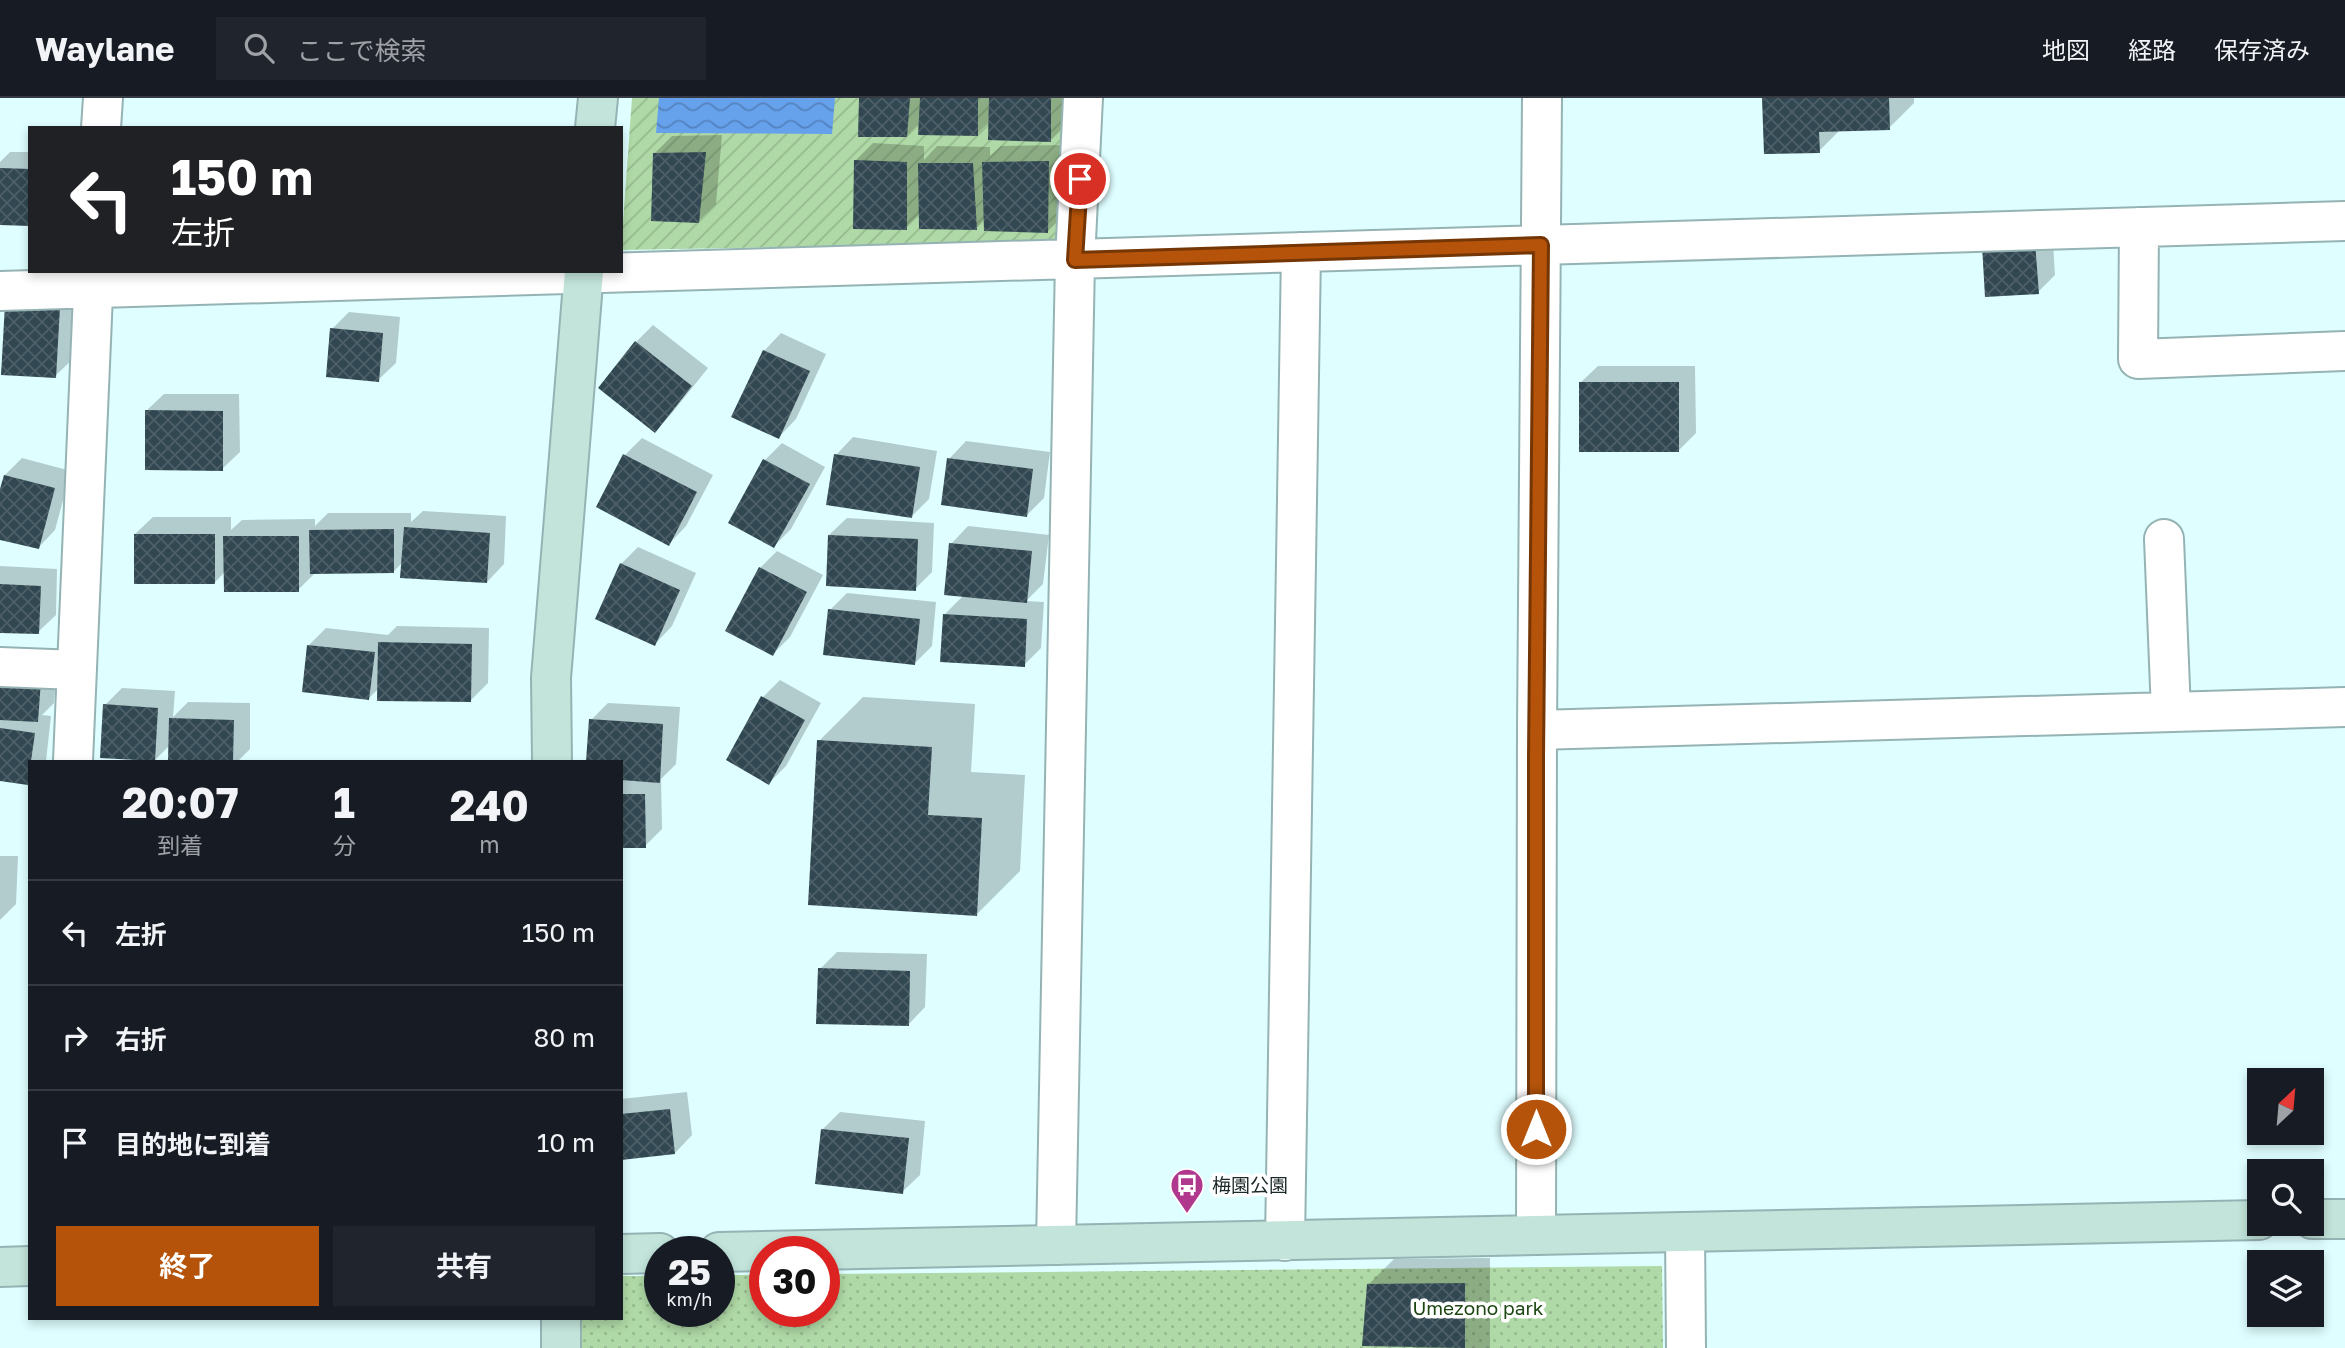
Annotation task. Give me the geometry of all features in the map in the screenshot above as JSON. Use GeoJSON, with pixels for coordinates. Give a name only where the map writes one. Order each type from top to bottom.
{"type":"FeatureCollection","features":[{"type":"Feature","properties":{"kind":"street"},"geometry":{"type":"LineString","coordinates":[[101,126],[103,98]]}},
{"type":"Feature","properties":{"kind":"street"},"geometry":{"type":"LineString","coordinates":[[595,126],[598,98]]}},
{"type":"Feature","properties":{"kind":"street"},"geometry":{"type":"LineString","coordinates":[[1056,1245],[1075,260],[1083,98]]}},
{"type":"Feature","properties":{"kind":"street"},"geometry":{"type":"LineString","coordinates":[[1536,1235],[1542,98]]}},
{"type":"Feature","properties":{"kind":"street"},"geometry":{"type":"LineString","coordinates":[[623,272],[2345,221]]}},
{"type":"Feature","properties":{"kind":"street"},"geometry":{"type":"LineString","coordinates":[[2139,227],[2138,359],[2345,351]]}},
{"type":"Feature","properties":{"kind":"street"},"geometry":{"type":"LineString","coordinates":[[1285,1241],[1301,252]]}},
{"type":"Feature","properties":{"kind":"street"},"geometry":{"type":"LineString","coordinates":[[0,291],[94,279],[584,273],[551,678],[552,760]]}},
{"type":"Feature","properties":{"kind":"street"},"geometry":{"type":"LineString","coordinates":[[73,760],[94,279]]}},
{"type":"Feature","properties":{"kind":"street"},"geometry":{"type":"LineString","coordinates":[[2164,539],[2171,712]]}},
{"type":"Feature","properties":{"kind":"street"},"geometry":{"type":"LineString","coordinates":[[0,667],[77,670]]}},
{"type":"Feature","properties":{"kind":"street"},"geometry":{"type":"LineString","coordinates":[[1537,730],[2345,708]]}},
{"type":"Feature","properties":{"kind":"street"},"geometry":{"type":"LineString","coordinates":[[2324,1219],[2345,1219]]}},
{"type":"Feature","properties":{"kind":"street"},"geometry":{"type":"LineString","coordinates":[[735,1252],[2247,1220]]}},
{"type":"Feature","properties":{"kind":"street"},"geometry":{"type":"LineString","coordinates":[[1685,1233],[1685,1348]]}},
{"type":"Feature","properties":{"kind":"street"},"geometry":{"type":"LineString","coordinates":[[623,1254],[644,1253]]}},
{"type":"Feature","properties":{"kind":"street"},"geometry":{"type":"LineString","coordinates":[[0,1267],[28,1266]]}},
{"type":"Feature","properties":{"kind":"street"},"geometry":{"type":"LineString","coordinates":[[561,1320],[561,1348]]}},
{"type":"Feature","properties":{"kind":"green space"},"geometry":{"type":"Polygon","coordinates":[[[632,98],[1064,98],[1057,242],[623,250],[632,98]]]}},
{"type":"Feature","properties":{"kind":"green space","name":"Umezono park"},"geometry":{"type":"Polygon","coordinates":[[[1662,1266],[1663,1348],[580,1348],[580,1320],[623,1320],[623,1276],[644,1276],[644,1327],[735,1327],[735,1275],[749,1275],[749,1327],[840,1327],[840,1274],[1662,1266]]]}},
{"type":"Feature","properties":{"kind":"water"},"geometry":{"type":"Polygon","coordinates":[[[659,98],[835,98],[832,134],[656,133],[659,98]]]}},
{"type":"Feature","properties":{"kind":"building"},"geometry":{"type":"Polygon","coordinates":[[[859,98],[910,98],[907,137],[858,137],[859,98]]]}},
{"type":"Feature","properties":{"kind":"building"},"geometry":{"type":"Polygon","coordinates":[[[920,98],[978,98],[978,136],[918,135],[920,98]]]}},
{"type":"Feature","properties":{"kind":"building"},"geometry":{"type":"Polygon","coordinates":[[[989,98],[1051,98],[1051,142],[988,140],[989,98]]]}},
{"type":"Feature","properties":{"kind":"building"},"geometry":{"type":"Polygon","coordinates":[[[1762,98],[1889,98],[1890,130],[1819,132],[1820,153],[1764,154],[1762,98]]]}},
{"type":"Feature","properties":{"kind":"building"},"geometry":{"type":"Polygon","coordinates":[[[706,152],[699,223],[651,221],[653,153],[706,152]]]}},
{"type":"Feature","properties":{"kind":"building"},"geometry":{"type":"Polygon","coordinates":[[[854,160],[907,162],[907,230],[853,229],[854,160]]]}},
{"type":"Feature","properties":{"kind":"building"},"geometry":{"type":"Polygon","coordinates":[[[1049,161],[1048,233],[984,231],[982,162],[1049,161]]]}},
{"type":"Feature","properties":{"kind":"building"},"geometry":{"type":"Polygon","coordinates":[[[918,163],[973,163],[977,230],[919,229],[918,163]]]}},
{"type":"Feature","properties":{"kind":"building"},"geometry":{"type":"Polygon","coordinates":[[[0,168],[28,169],[28,226],[0,225],[0,168]]]}},
{"type":"Feature","properties":{"kind":"building"},"geometry":{"type":"Polygon","coordinates":[[[2035,242],[2039,294],[1985,297],[1982,245],[2035,242]]]}},
{"type":"Feature","properties":{"kind":"building"},"geometry":{"type":"Polygon","coordinates":[[[5,304],[60,307],[56,378],[1,375],[5,304]]]}},
{"type":"Feature","properties":{"kind":"building"},"geometry":{"type":"Polygon","coordinates":[[[330,328],[383,333],[379,382],[326,377],[330,328]]]}},
{"type":"Feature","properties":{"kind":"building"},"geometry":{"type":"Polygon","coordinates":[[[635,341],[692,386],[655,433],[598,388],[635,341]]]}},
{"type":"Feature","properties":{"kind":"building"},"geometry":{"type":"Polygon","coordinates":[[[763,350],[810,371],[779,439],[731,417],[763,350]]]}},
{"type":"Feature","properties":{"kind":"building"},"geometry":{"type":"Polygon","coordinates":[[[1579,382],[1679,382],[1679,452],[1579,452],[1579,382]]]}},
{"type":"Feature","properties":{"kind":"building"},"geometry":{"type":"Polygon","coordinates":[[[145,410],[223,411],[223,471],[145,470],[145,410]]]}},
{"type":"Feature","properties":{"kind":"building"},"geometry":{"type":"Polygon","coordinates":[[[623,454],[697,492],[669,546],[596,507],[623,454]]]}},
{"type":"Feature","properties":{"kind":"building"},"geometry":{"type":"Polygon","coordinates":[[[834,454],[920,467],[912,518],[826,505],[834,454]]]}},
{"type":"Feature","properties":{"kind":"building"},"geometry":{"type":"Polygon","coordinates":[[[947,458],[1033,469],[1027,517],[941,505],[947,458]]]}},
{"type":"Feature","properties":{"kind":"building"},"geometry":{"type":"Polygon","coordinates":[[[763,459],[810,484],[774,548],[728,523],[763,459]]]}},
{"type":"Feature","properties":{"kind":"building"},"geometry":{"type":"Polygon","coordinates":[[[4,475],[55,488],[39,549],[0,540],[0,489],[4,475]]]}},
{"type":"Feature","properties":{"kind":"building"},"geometry":{"type":"Polygon","coordinates":[[[404,527],[490,533],[487,583],[400,578],[404,527]]]}},
{"type":"Feature","properties":{"kind":"building"},"geometry":{"type":"Polygon","coordinates":[[[394,529],[394,573],[310,574],[309,530],[394,529]]]}},
{"type":"Feature","properties":{"kind":"building"},"geometry":{"type":"Polygon","coordinates":[[[134,534],[215,534],[215,584],[134,584],[134,534]]]}},
{"type":"Feature","properties":{"kind":"building"},"geometry":{"type":"Polygon","coordinates":[[[828,535],[918,539],[916,591],[826,586],[828,535]]]}},
{"type":"Feature","properties":{"kind":"building"},"geometry":{"type":"Polygon","coordinates":[[[223,536],[299,536],[299,592],[224,592],[223,536]]]}},
{"type":"Feature","properties":{"kind":"building"},"geometry":{"type":"Polygon","coordinates":[[[949,543],[1032,551],[1027,603],[944,595],[949,543]]]}},
{"type":"Feature","properties":{"kind":"building"},"geometry":{"type":"Polygon","coordinates":[[[620,563],[680,590],[655,646],[595,619],[620,563]]]}},
{"type":"Feature","properties":{"kind":"building"},"geometry":{"type":"Polygon","coordinates":[[[759,567],[807,592],[773,656],[725,631],[759,567]]]}},
{"type":"Feature","properties":{"kind":"building"},"geometry":{"type":"Polygon","coordinates":[[[0,584],[41,586],[39,634],[0,633],[0,584]]]}},
{"type":"Feature","properties":{"kind":"building"},"geometry":{"type":"Polygon","coordinates":[[[828,609],[920,619],[915,665],[823,655],[828,609]]]}},
{"type":"Feature","properties":{"kind":"building"},"geometry":{"type":"Polygon","coordinates":[[[943,614],[1027,619],[1025,667],[940,662],[943,614]]]}},
{"type":"Feature","properties":{"kind":"building"},"geometry":{"type":"Polygon","coordinates":[[[378,642],[472,644],[471,702],[377,701],[378,642]]]}},
{"type":"Feature","properties":{"kind":"building"},"geometry":{"type":"Polygon","coordinates":[[[307,645],[375,652],[369,700],[302,692],[307,645]]]}},
{"type":"Feature","properties":{"kind":"building"},"geometry":{"type":"Polygon","coordinates":[[[0,678],[41,680],[38,722],[0,720],[0,678]]]}},
{"type":"Feature","properties":{"kind":"building"},"geometry":{"type":"Polygon","coordinates":[[[761,696],[805,720],[769,785],[726,760],[761,696]]]}},
{"type":"Feature","properties":{"kind":"building"},"geometry":{"type":"Polygon","coordinates":[[[103,704],[158,708],[155,760],[100,758],[103,704]]]}},
{"type":"Feature","properties":{"kind":"building"},"geometry":{"type":"Polygon","coordinates":[[[169,718],[234,720],[233,760],[168,760],[169,718]]]}},
{"type":"Feature","properties":{"kind":"building"},"geometry":{"type":"Polygon","coordinates":[[[589,719],[663,724],[660,783],[623,780],[623,760],[586,760],[589,719]]]}},
{"type":"Feature","properties":{"kind":"building"},"geometry":{"type":"Polygon","coordinates":[[[0,728],[35,733],[31,760],[28,760],[28,785],[0,781],[0,728]]]}},
{"type":"Feature","properties":{"kind":"building"},"geometry":{"type":"Polygon","coordinates":[[[817,740],[932,747],[928,815],[982,818],[977,916],[808,905],[817,740]]]}},
{"type":"Feature","properties":{"kind":"building"},"geometry":{"type":"Polygon","coordinates":[[[623,794],[645,794],[646,848],[623,848],[623,794]]]}},
{"type":"Feature","properties":{"kind":"building"},"geometry":{"type":"Polygon","coordinates":[[[818,968],[910,971],[909,1026],[816,1024],[818,968]]]}},
{"type":"Feature","properties":{"kind":"building"},"geometry":{"type":"Polygon","coordinates":[[[670,1109],[675,1154],[623,1160],[623,1114],[670,1109]]]}},
{"type":"Feature","properties":{"kind":"building"},"geometry":{"type":"Polygon","coordinates":[[[821,1129],[909,1138],[903,1194],[815,1184],[821,1129]]]}},
{"type":"Feature","properties":{"kind":"building"},"geometry":{"type":"Polygon","coordinates":[[[1465,1283],[1465,1348],[1362,1346],[1367,1284],[1465,1283]]]}},
{"type":"Feature","properties":{"kind":"place","name":"梅園公園"},"geometry":{"type":"Point","coordinates":[1187,1215]}},
{"type":"Feature","properties":{"kind":"route"},"geometry":{"type":"LineString","coordinates":[[1080,179],[1075,260],[1541,245],[1536,757],[1536,1129]]}}]}
